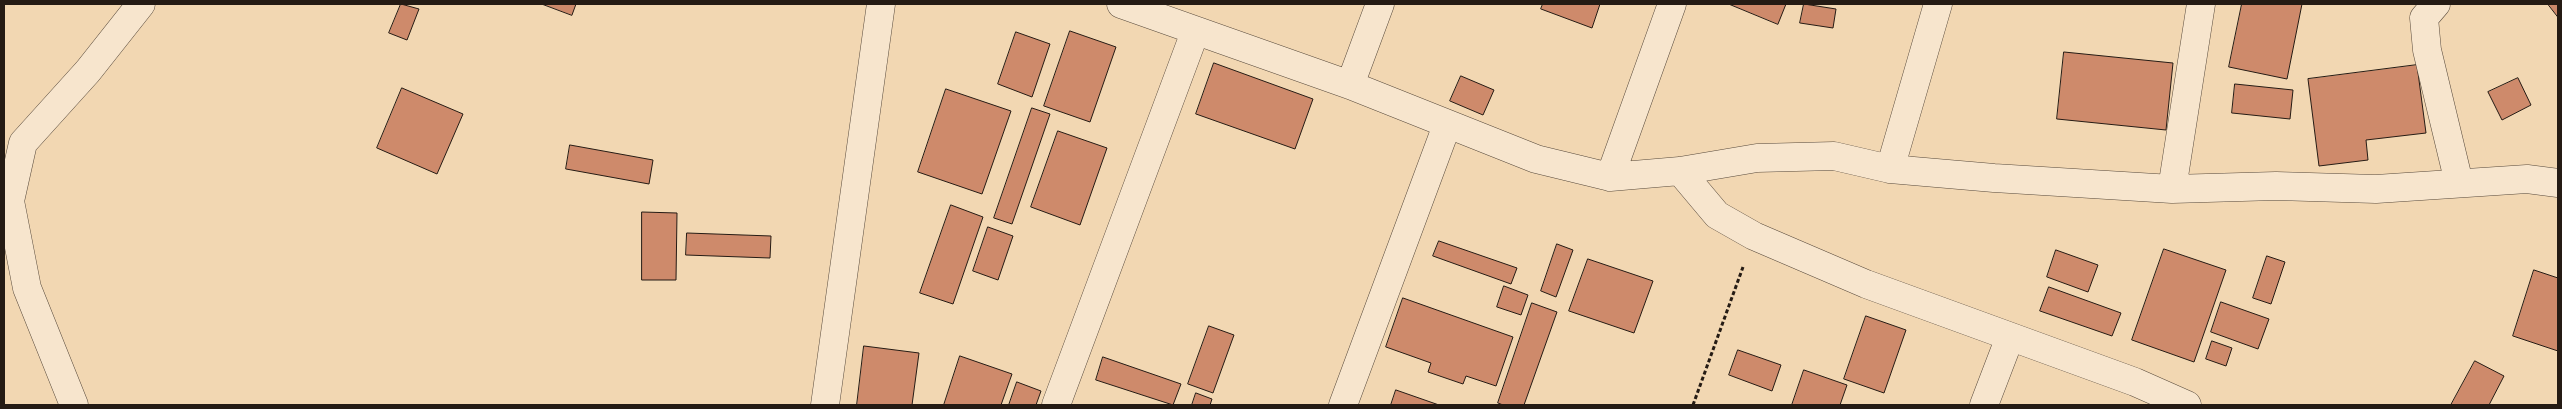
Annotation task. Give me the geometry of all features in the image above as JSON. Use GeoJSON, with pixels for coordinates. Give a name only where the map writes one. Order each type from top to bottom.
{"type":"FeatureCollection","features":[{"type":"Feature","properties":{"kind":"street"},"geometry":{"type":"LineString","coordinates":[[74,405],[27,288],[10,201],[23,143],[88,70],[141,4]]}},
{"type":"Feature","properties":{"kind":"street"},"geometry":{"type":"LineString","coordinates":[[825,405],[881,4]]}},
{"type":"Feature","properties":{"kind":"street"},"geometry":{"type":"LineString","coordinates":[[1121,4],[1195,32],[1350,85],[1536,159],[1610,177],[1680,171],[1757,158],[1834,156],[1890,169],[1994,178],[2172,189],[2276,186],[2376,189],[2527,179],[2558,183]]}},
{"type":"Feature","properties":{"kind":"street"},"geometry":{"type":"LineString","coordinates":[[1350,85],[1380,4]]}},
{"type":"Feature","properties":{"kind":"street"},"geometry":{"type":"LineString","coordinates":[[1610,177],[1672,4]]}},
{"type":"Feature","properties":{"kind":"street"},"geometry":{"type":"LineString","coordinates":[[1890,169],[1938,4]]}},
{"type":"Feature","properties":{"kind":"street"},"geometry":{"type":"LineString","coordinates":[[2172,189],[2201,4]]}},
{"type":"Feature","properties":{"kind":"street"},"geometry":{"type":"LineString","coordinates":[[2436,4],[2424,18],[2427,50],[2459,183]]}},
{"type":"Feature","properties":{"kind":"street"},"geometry":{"type":"LineString","coordinates":[[1056,405],[1195,32]]}},
{"type":"Feature","properties":{"kind":"street"},"geometry":{"type":"LineString","coordinates":[[1343,405],[1447,125]]}},
{"type":"Feature","properties":{"kind":"street"},"geometry":{"type":"LineString","coordinates":[[1680,171],[1717,214],[1754,236],[1866,284],[2010,337],[2138,394],[2187,405]]}},
{"type":"Feature","properties":{"kind":"street"},"geometry":{"type":"LineString","coordinates":[[1984,405],[2010,337]]}},
{"type":"Feature","properties":{"kind":"path"},"geometry":{"type":"LineString","coordinates":[[1693,405],[1754,236]]}},
{"type":"Feature","properties":{"kind":"building"},"geometry":{"type":"Polygon","coordinates":[[[401,4],[419,9],[407,40],[389,33],[401,4]]]}},
{"type":"Feature","properties":{"kind":"building"},"geometry":{"type":"Polygon","coordinates":[[[542,4],[576,4],[572,15],[542,4]]]}},
{"type":"Feature","properties":{"kind":"building"},"geometry":{"type":"Polygon","coordinates":[[[1543,4],[1600,4],[1592,28],[1541,9],[1543,4]]]}},
{"type":"Feature","properties":{"kind":"building"},"geometry":{"type":"Polygon","coordinates":[[[1729,4],[1786,4],[1778,24],[1729,4]]]}},
{"type":"Feature","properties":{"kind":"building"},"geometry":{"type":"Polygon","coordinates":[[[1804,4],[1836,9],[1833,28],[1800,23],[1804,4]]]}},
{"type":"Feature","properties":{"kind":"building"},"geometry":{"type":"Polygon","coordinates":[[[2242,4],[2302,4],[2287,79],[2229,67],[2242,4]]]}},
{"type":"Feature","properties":{"kind":"building"},"geometry":{"type":"Polygon","coordinates":[[[2548,4],[2558,4],[2558,17],[2548,4]]]}},
{"type":"Feature","properties":{"kind":"building"},"geometry":{"type":"Polygon","coordinates":[[[1070,31],[1116,47],[1090,122],[1044,106],[1070,31]]]}},
{"type":"Feature","properties":{"kind":"building"},"geometry":{"type":"Polygon","coordinates":[[[1016,32],[1050,44],[1032,97],[998,84],[1016,32]]]}},
{"type":"Feature","properties":{"kind":"building"},"geometry":{"type":"Polygon","coordinates":[[[2064,52],[2173,63],[2166,130],[2057,119],[2064,52]]]}},
{"type":"Feature","properties":{"kind":"building"},"geometry":{"type":"Polygon","coordinates":[[[1214,63],[1313,99],[1295,149],[1196,114],[1214,63]]]}},
{"type":"Feature","properties":{"kind":"building"},"geometry":{"type":"Polygon","coordinates":[[[2417,65],[2426,133],[2366,140],[2368,160],[2319,166],[2308,79],[2417,65]]]}},
{"type":"Feature","properties":{"kind":"building"},"geometry":{"type":"Polygon","coordinates":[[[1461,76],[1494,90],[1483,115],[1450,101],[1461,76]]]}},
{"type":"Feature","properties":{"kind":"building"},"geometry":{"type":"Polygon","coordinates":[[[2518,78],[2531,105],[2502,120],[2488,92],[2518,78]]]}},
{"type":"Feature","properties":{"kind":"building"},"geometry":{"type":"Polygon","coordinates":[[[2235,84],[2293,90],[2290,119],[2232,113],[2235,84]]]}},
{"type":"Feature","properties":{"kind":"building"},"geometry":{"type":"Polygon","coordinates":[[[402,88],[463,114],[437,174],[377,148],[402,88]]]}},
{"type":"Feature","properties":{"kind":"building"},"geometry":{"type":"Polygon","coordinates":[[[946,89],[1011,111],[982,194],[918,172],[946,89]]]}},
{"type":"Feature","properties":{"kind":"building"},"geometry":{"type":"Polygon","coordinates":[[[1032,108],[1050,114],[1012,224],[994,218],[1032,108]]]}},
{"type":"Feature","properties":{"kind":"building"},"geometry":{"type":"Polygon","coordinates":[[[1058,131],[1107,148],[1080,225],[1031,207],[1058,131]]]}},
{"type":"Feature","properties":{"kind":"building"},"geometry":{"type":"Polygon","coordinates":[[[570,145],[653,160],[649,184],[566,169],[570,145]]]}},
{"type":"Feature","properties":{"kind":"building"},"geometry":{"type":"Polygon","coordinates":[[[951,205],[983,217],[953,304],[920,293],[951,205]]]}},
{"type":"Feature","properties":{"kind":"building"},"geometry":{"type":"Polygon","coordinates":[[[642,212],[677,213],[676,280],[642,280],[642,212]]]}},
{"type":"Feature","properties":{"kind":"building"},"geometry":{"type":"Polygon","coordinates":[[[988,227],[1013,236],[998,280],[973,271],[988,227]]]}},
{"type":"Feature","properties":{"kind":"building"},"geometry":{"type":"Polygon","coordinates":[[[687,233],[771,236],[770,258],[686,255],[687,233]]]}},
{"type":"Feature","properties":{"kind":"building"},"geometry":{"type":"Polygon","coordinates":[[[1439,241],[1517,268],[1511,284],[1433,256],[1439,241]]]}},
{"type":"Feature","properties":{"kind":"building"},"geometry":{"type":"Polygon","coordinates":[[[1557,244],[1573,250],[1556,297],[1541,291],[1557,244]]]}},
{"type":"Feature","properties":{"kind":"building"},"geometry":{"type":"Polygon","coordinates":[[[2164,249],[2226,270],[2194,362],[2132,340],[2164,249]]]}},
{"type":"Feature","properties":{"kind":"building"},"geometry":{"type":"Polygon","coordinates":[[[2056,250],[2098,265],[2088,292],[2047,277],[2056,250]]]}},
{"type":"Feature","properties":{"kind":"building"},"geometry":{"type":"Polygon","coordinates":[[[2267,256],[2285,262],[2271,304],[2253,298],[2267,256]]]}},
{"type":"Feature","properties":{"kind":"building"},"geometry":{"type":"Polygon","coordinates":[[[1588,259],[1653,281],[1634,333],[1569,311],[1588,259]]]}},
{"type":"Feature","properties":{"kind":"building"},"geometry":{"type":"Polygon","coordinates":[[[2534,270],[2558,278],[2558,351],[2513,336],[2534,270]]]}},
{"type":"Feature","properties":{"kind":"building"},"geometry":{"type":"Polygon","coordinates":[[[1504,286],[1528,295],[1521,315],[1497,307],[1504,286]]]}},
{"type":"Feature","properties":{"kind":"building"},"geometry":{"type":"Polygon","coordinates":[[[2049,287],[2121,313],[2112,336],[2040,311],[2049,287]]]}},
{"type":"Feature","properties":{"kind":"building"},"geometry":{"type":"Polygon","coordinates":[[[1403,298],[1513,337],[1496,386],[1466,376],[1463,384],[1428,372],[1431,363],[1386,347],[1403,298]]]}},
{"type":"Feature","properties":{"kind":"building"},"geometry":{"type":"Polygon","coordinates":[[[2221,302],[2269,319],[2258,349],[2211,332],[2221,302]]]}},
{"type":"Feature","properties":{"kind":"building"},"geometry":{"type":"Polygon","coordinates":[[[1532,303],[1557,312],[1524,405],[1503,405],[1498,403],[1532,303]]]}},
{"type":"Feature","properties":{"kind":"building"},"geometry":{"type":"Polygon","coordinates":[[[1866,316],[1906,330],[1884,393],[1844,379],[1866,316]]]}},
{"type":"Feature","properties":{"kind":"building"},"geometry":{"type":"Polygon","coordinates":[[[1209,326],[1234,335],[1213,393],[1188,384],[1209,326]]]}},
{"type":"Feature","properties":{"kind":"building"},"geometry":{"type":"Polygon","coordinates":[[[2212,341],[2232,348],[2226,366],[2206,359],[2212,341]]]}},
{"type":"Feature","properties":{"kind":"building"},"geometry":{"type":"Polygon","coordinates":[[[864,346],[919,353],[912,405],[857,405],[864,346]]]}},
{"type":"Feature","properties":{"kind":"building"},"geometry":{"type":"Polygon","coordinates":[[[1738,350],[1781,365],[1772,391],[1729,375],[1738,350]]]}},
{"type":"Feature","properties":{"kind":"building"},"geometry":{"type":"Polygon","coordinates":[[[960,356],[1012,374],[1001,405],[944,405],[960,356]]]}},
{"type":"Feature","properties":{"kind":"building"},"geometry":{"type":"Polygon","coordinates":[[[1103,357],[1181,384],[1173,405],[1096,380],[1103,357]]]}},
{"type":"Feature","properties":{"kind":"building"},"geometry":{"type":"Polygon","coordinates":[[[2475,361],[2504,376],[2489,405],[2451,405],[2475,361]]]}},
{"type":"Feature","properties":{"kind":"building"},"geometry":{"type":"Polygon","coordinates":[[[1804,370],[1847,385],[1840,405],[1792,405],[1804,370]]]}},
{"type":"Feature","properties":{"kind":"building"},"geometry":{"type":"Polygon","coordinates":[[[1017,382],[1041,391],[1036,405],[1009,405],[1017,382]]]}},
{"type":"Feature","properties":{"kind":"building"},"geometry":{"type":"Polygon","coordinates":[[[1396,390],[1439,405],[1391,405],[1396,390]]]}},
{"type":"Feature","properties":{"kind":"building"},"geometry":{"type":"Polygon","coordinates":[[[1196,393],[1212,399],[1210,405],[1192,405],[1196,393]]]}}]}
